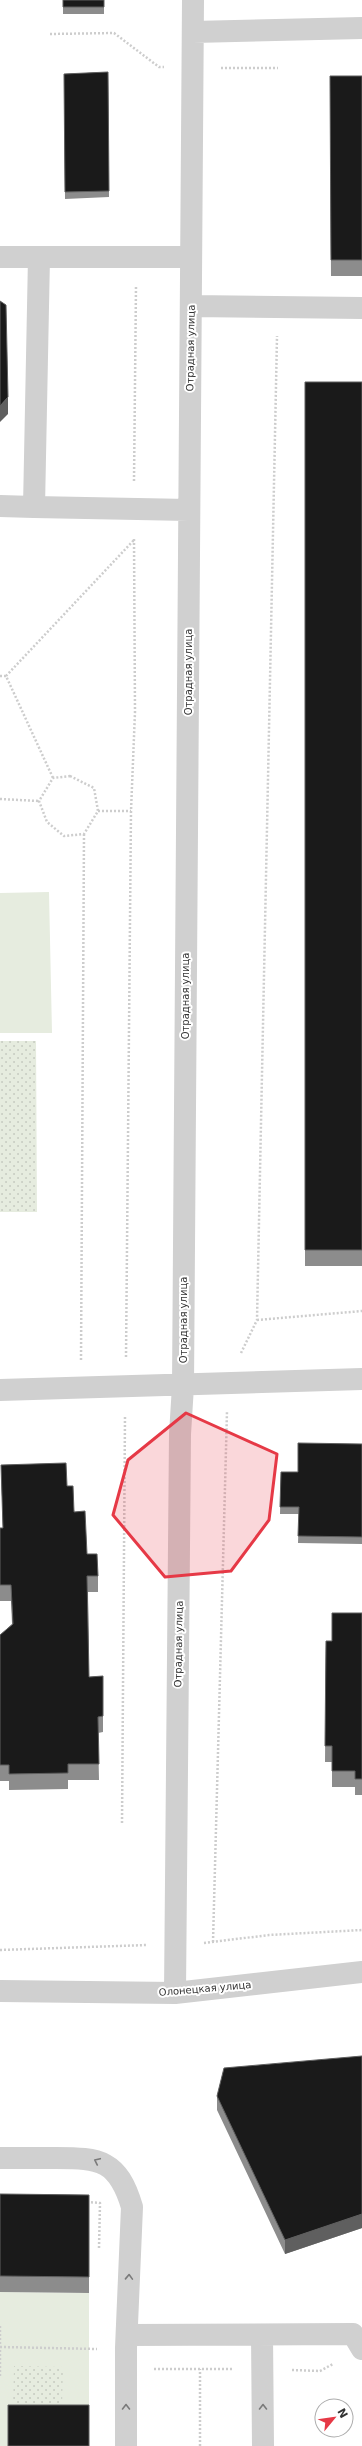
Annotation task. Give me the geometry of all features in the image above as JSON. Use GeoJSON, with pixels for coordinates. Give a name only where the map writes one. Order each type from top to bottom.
{"type":"FeatureCollection","features":[{"type":"Feature","properties":{"kind":"street","name":"Отрадная улица"},"geometry":{"type":"LineString","coordinates":[[175,1993],[180,1434],[183,1386],[193,0]]}},
{"type":"Feature","properties":{"kind":"street"},"geometry":{"type":"LineString","coordinates":[[193,32],[362,28]]}},
{"type":"Feature","properties":{"kind":"street"},"geometry":{"type":"LineString","coordinates":[[0,257],[191,257]]}},
{"type":"Feature","properties":{"kind":"street"},"geometry":{"type":"LineString","coordinates":[[34,507],[39,257]]}},
{"type":"Feature","properties":{"kind":"street"},"geometry":{"type":"LineString","coordinates":[[191,306],[362,308]]}},
{"type":"Feature","properties":{"kind":"street"},"geometry":{"type":"LineString","coordinates":[[0,506],[189,510]]}},
{"type":"Feature","properties":{"kind":"street"},"geometry":{"type":"LineString","coordinates":[[0,1390],[183,1386],[362,1379]]}},
{"type":"Feature","properties":{"kind":"street","name":"Олонецкая улица"},"geometry":{"type":"LineString","coordinates":[[0,1991],[175,1993],[362,1972]]}},
{"type":"Feature","properties":{"kind":"street"},"geometry":{"type":"LineString","coordinates":[[0,2158],[90,2158],[100,2162],[119,2177],[127,2189],[132,2207],[127,2335],[126,2446]]}},
{"type":"Feature","properties":{"kind":"street"},"geometry":{"type":"LineString","coordinates":[[127,2335],[359,2337]]}},
{"type":"Feature","properties":{"kind":"street"},"geometry":{"type":"LineString","coordinates":[[262,2335],[263,2446]]}},
{"type":"Feature","properties":{"kind":"path"},"geometry":{"type":"LineString","coordinates":[[122,1823],[131,811],[135,712],[134,509],[136,257]]}},
{"type":"Feature","properties":{"kind":"path"},"geometry":{"type":"LineString","coordinates":[[213,1942],[227,1384],[257,1320],[278,307]]}},
{"type":"Feature","properties":{"kind":"path"},"geometry":{"type":"LineString","coordinates":[[0,676],[6,676],[134,540]]}},
{"type":"Feature","properties":{"kind":"path"},"geometry":{"type":"LineString","coordinates":[[6,676],[53,778]]}},
{"type":"Feature","properties":{"kind":"path"},"geometry":{"type":"LineString","coordinates":[[53,778],[70,776],[94,788],[98,811],[84,834],[80,1388]]}},
{"type":"Feature","properties":{"kind":"path"},"geometry":{"type":"LineString","coordinates":[[39,801],[53,778]]}},
{"type":"Feature","properties":{"kind":"path"},"geometry":{"type":"LineString","coordinates":[[0,799],[39,801]]}},
{"type":"Feature","properties":{"kind":"path"},"geometry":{"type":"LineString","coordinates":[[39,801],[47,822],[64,836],[84,834]]}},
{"type":"Feature","properties":{"kind":"path"},"geometry":{"type":"LineString","coordinates":[[98,811],[131,811]]}},
{"type":"Feature","properties":{"kind":"path"},"geometry":{"type":"LineString","coordinates":[[257,1320],[362,1310]]}},
{"type":"Feature","properties":{"kind":"path"},"geometry":{"type":"LineString","coordinates":[[84,2202],[100,2203],[99,2256]]}},
{"type":"Feature","properties":{"kind":"path"},"geometry":{"type":"LineString","coordinates":[[0,2326],[0,2377]]}},
{"type":"Feature","properties":{"kind":"path"},"geometry":{"type":"LineString","coordinates":[[98,2341],[98,2356]]}},
{"type":"Feature","properties":{"kind":"path"},"geometry":{"type":"LineString","coordinates":[[0,2347],[98,2349]]}},
{"type":"Feature","properties":{"kind":"path"},"geometry":{"type":"LineString","coordinates":[[200,2369],[200,2446]]}},
{"type":"Feature","properties":{"kind":"highlighted area"},"geometry":{"type":"Polygon","coordinates":[[[186,1413],[277,1454],[269,1520],[231,1571],[165,1577],[113,1515],[128,1460],[186,1413]]]}},
{"type":"Feature","properties":{"kind":"shaded area"},"geometry":{"type":"Polygon","coordinates":[[[49,892],[52,1033],[0,1033],[0,893],[49,892]]]}},
{"type":"Feature","properties":{"kind":"shaded area"},"geometry":{"type":"Polygon","coordinates":[[[0,1041],[36,1041],[37,1212],[0,1212],[0,1041]]]}},
{"type":"Feature","properties":{"kind":"shaded area"},"geometry":{"type":"Polygon","coordinates":[[[0,2292],[89,2293],[89,2421],[8,2446],[0,2446],[0,2292]]]}},
{"type":"Feature","properties":{"kind":"shaded area"},"geometry":{"type":"Polygon","coordinates":[[[14,2366],[63,2367],[62,2406],[13,2405],[14,2366]]]}},
{"type":"Feature","properties":{"kind":"building"},"geometry":{"type":"Polygon","coordinates":[[[63,0],[104,0],[104,7],[63,7],[63,0]]]}},
{"type":"Feature","properties":{"kind":"building"},"geometry":{"type":"Polygon","coordinates":[[[108,72],[109,191],[65,192],[64,74],[108,72]]]}},
{"type":"Feature","properties":{"kind":"building"},"geometry":{"type":"Polygon","coordinates":[[[330,76],[362,76],[362,260],[331,260],[330,76]]]}},
{"type":"Feature","properties":{"kind":"building"},"geometry":{"type":"Polygon","coordinates":[[[0,301],[6,305],[8,397],[0,406],[0,301]]]}},
{"type":"Feature","properties":{"kind":"building"},"geometry":{"type":"Polygon","coordinates":[[[305,382],[362,382],[362,1250],[305,1250],[305,382]]]}},
{"type":"Feature","properties":{"kind":"building"},"geometry":{"type":"Polygon","coordinates":[[[298,1443],[362,1444],[362,1537],[298,1536],[299,1507],[280,1507],[281,1472],[298,1472],[298,1443]]]}},
{"type":"Feature","properties":{"kind":"building"},"geometry":{"type":"Polygon","coordinates":[[[66,1463],[67,1486],[73,1486],[74,1512],[85,1511],[87,1554],[97,1554],[98,1576],[87,1576],[89,1677],[103,1676],[103,1716],[98,1717],[99,1764],[68,1764],[68,1773],[9,1774],[9,1765],[0,1765],[0,1635],[13,1624],[11,1585],[0,1585],[0,1528],[3,1528],[1,1465],[66,1463]]]}},
{"type":"Feature","properties":{"kind":"building"},"geometry":{"type":"Polygon","coordinates":[[[332,1613],[362,1613],[362,1779],[355,1779],[355,1771],[332,1771],[332,1746],[325,1746],[326,1641],[332,1641],[332,1613]]]}},
{"type":"Feature","properties":{"kind":"building"},"geometry":{"type":"Polygon","coordinates":[[[362,2056],[362,2214],[285,2240],[217,2096],[224,2068],[362,2056]]]}},
{"type":"Feature","properties":{"kind":"building"},"geometry":{"type":"Polygon","coordinates":[[[0,2194],[89,2195],[89,2277],[0,2276],[0,2194]]]}},
{"type":"Feature","properties":{"kind":"building"},"geometry":{"type":"Polygon","coordinates":[[[8,2405],[89,2405],[89,2446],[8,2446],[8,2405]]]}}]}
